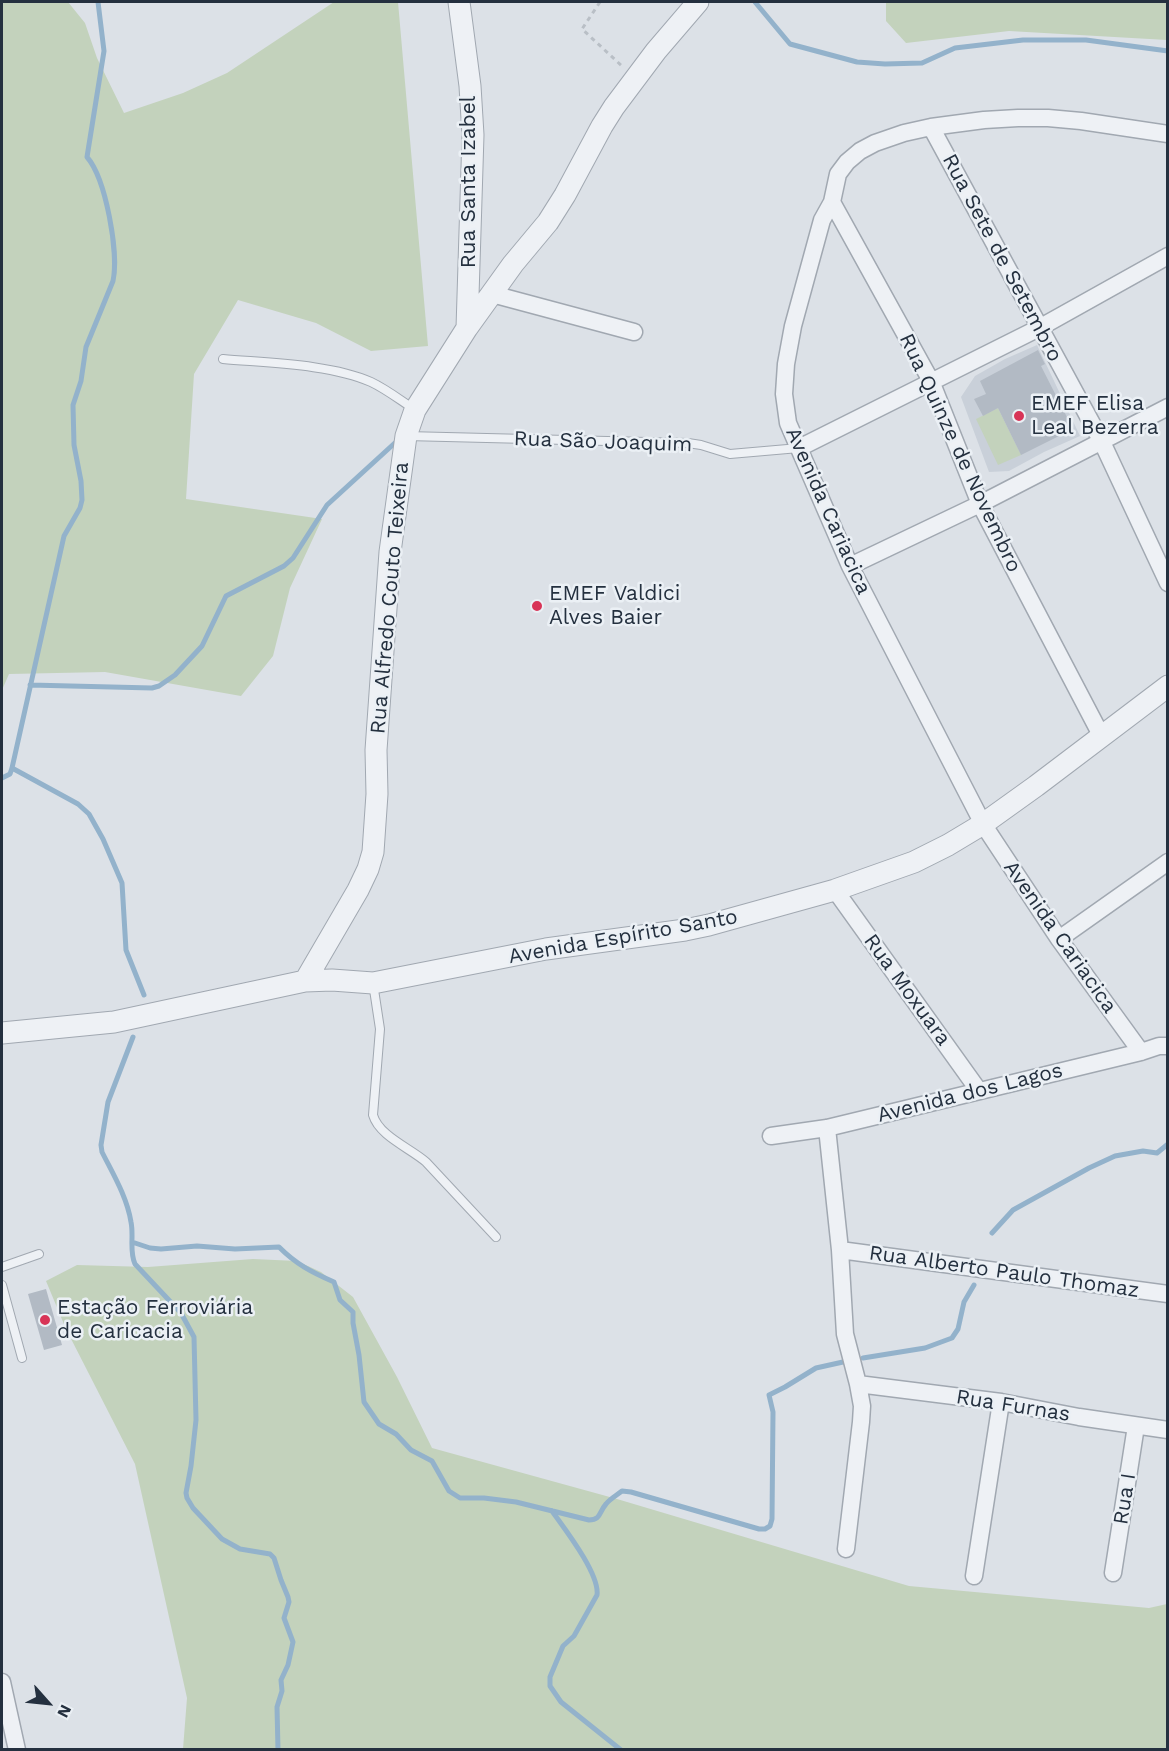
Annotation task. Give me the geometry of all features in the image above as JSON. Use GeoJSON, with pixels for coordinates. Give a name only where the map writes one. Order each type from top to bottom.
{"type":"FeatureCollection","features":[{"type":"Feature","properties":{"kind":"street","name":"Rua Santa Izabel"},"geometry":{"type":"LineString","coordinates":[[459,2],[470,86],[473,135],[467,328]]}},
{"type":"Feature","properties":{"kind":"street","name":"Rua Alfredo Couto Teixeira"},"geometry":{"type":"LineString","coordinates":[[305,981],[358,890],[373,852],[377,794],[376,750],[390,552],[406,436],[415,410],[467,328],[513,264],[548,222],[602,126],[635,78],[698,2]]}},
{"type":"Feature","properties":{"kind":"street","name":"Avenida Cariacica"},"geometry":{"type":"LineString","coordinates":[[1141,1052],[1059,939],[983,824],[850,566],[788,423],[784,394],[786,364],[793,326],[822,220],[832,202],[838,174],[860,151],[874,143],[904,133],[984,120],[1048,118],[1167,134]]}},
{"type":"Feature","properties":{"kind":"street","name":"Rua Sete de Setembro"},"geometry":{"type":"LineString","coordinates":[[931,127],[1102,442],[1167,583]]}},
{"type":"Feature","properties":{"kind":"street","name":"Rua Quinze de Novembro"},"geometry":{"type":"LineString","coordinates":[[832,202],[931,381],[980,504],[1102,737]]}},
{"type":"Feature","properties":{"kind":"street"},"geometry":{"type":"LineString","coordinates":[[799,448],[1039,328],[1167,256]]}},
{"type":"Feature","properties":{"kind":"street"},"geometry":{"type":"LineString","coordinates":[[492,294],[634,332]]}},
{"type":"Feature","properties":{"kind":"street"},"geometry":{"type":"LineString","coordinates":[[850,566],[980,504],[1167,407]]}},
{"type":"Feature","properties":{"kind":"street","name":"Avenida Espírito Santo"},"geometry":{"type":"LineString","coordinates":[[2,1033],[114,1022],[305,981],[373,983],[546,949],[709,925],[835,890],[914,862],[983,824],[1102,737],[1167,686]]}},
{"type":"Feature","properties":{"kind":"street"},"geometry":{"type":"LineString","coordinates":[[1059,939],[1167,862]]}},
{"type":"Feature","properties":{"kind":"street","name":"Rua Moxuara"},"geometry":{"type":"LineString","coordinates":[[835,890],[979,1091]]}},
{"type":"Feature","properties":{"kind":"street","name":"Avenida dos Lagos"},"geometry":{"type":"LineString","coordinates":[[771,1136],[827,1128],[1141,1052],[1165,1044]]}},
{"type":"Feature","properties":{"kind":"street"},"geometry":{"type":"LineString","coordinates":[[827,1128],[840,1250],[845,1334],[858,1384],[861,1406],[846,1549]]}},
{"type":"Feature","properties":{"kind":"street","name":"Rua Alberto Paulo Thomaz"},"geometry":{"type":"LineString","coordinates":[[840,1250],[1167,1294]]}},
{"type":"Feature","properties":{"kind":"street","name":"Rua Furnas"},"geometry":{"type":"LineString","coordinates":[[858,1384],[1001,1402],[1078,1417],[1167,1430]]}},
{"type":"Feature","properties":{"kind":"street"},"geometry":{"type":"LineString","coordinates":[[974,1576],[1001,1402]]}},
{"type":"Feature","properties":{"kind":"street","name":"Rua I"},"geometry":{"type":"LineString","coordinates":[[1113,1573],[1136,1426]]}},
{"type":"Feature","properties":{"kind":"street"},"geometry":{"type":"LineString","coordinates":[[2,1682],[18,1749]]}},
{"type":"Feature","properties":{"kind":"lane"},"geometry":{"type":"LineString","coordinates":[[222,359],[318,368],[349,374],[369,381],[415,410]]}},
{"type":"Feature","properties":{"kind":"lane","name":"Rua São Joaquim"},"geometry":{"type":"LineString","coordinates":[[406,436],[688,443],[730,454],[799,448]]}},
{"type":"Feature","properties":{"kind":"lane"},"geometry":{"type":"LineString","coordinates":[[373,983],[380,1029],[373,1115],[375,1122],[384,1133],[426,1162],[496,1237]]}},
{"type":"Feature","properties":{"kind":"lane"},"geometry":{"type":"LineString","coordinates":[[2,1267],[39,1254]]}},
{"type":"Feature","properties":{"kind":"lane"},"geometry":{"type":"LineString","coordinates":[[2,1285],[22,1359]]}},
{"type":"Feature","properties":{"kind":"path"},"geometry":{"type":"LineString","coordinates":[[600,2],[582,29],[635,78]]}},
{"type":"Feature","properties":{"kind":"shaded area","name":"EMEF Elisa Leal Bezerra"},"geometry":{"type":"Polygon","coordinates":[[[1037,345],[1080,436],[1009,471],[989,472],[961,397],[975,376],[1037,345]]]}},
{"type":"Feature","properties":{"kind":"green space"},"geometry":{"type":"Polygon","coordinates":[[[2,2],[68,2],[85,23],[97,58],[124,113],[183,93],[227,73],[334,2],[398,2],[428,346],[371,351],[316,323],[238,300],[194,374],[186,499],[322,519],[290,588],[273,656],[241,696],[105,672],[9,674],[2,690],[2,2]]]}},
{"type":"Feature","properties":{"kind":"green space"},"geometry":{"type":"Polygon","coordinates":[[[886,2],[1167,2],[1167,40],[1009,31],[906,43],[886,21],[886,2]]]}},
{"type":"Feature","properties":{"kind":"green space"},"geometry":{"type":"Polygon","coordinates":[[[998,408],[1021,455],[998,465],[976,419],[998,408]]]}},
{"type":"Feature","properties":{"kind":"green space"},"geometry":{"type":"Polygon","coordinates":[[[253,1259],[297,1261],[321,1272],[353,1297],[397,1377],[432,1448],[617,1499],[909,1586],[1149,1608],[1167,1604],[1167,1749],[183,1749],[187,1698],[135,1464],[66,1329],[46,1281],[77,1265],[148,1267],[253,1259]]]}},
{"type":"Feature","properties":{"kind":"building"},"geometry":{"type":"Polygon","coordinates":[[[1038,350],[1045,364],[1041,366],[1073,429],[1021,455],[998,408],[983,416],[974,399],[986,394],[980,381],[1038,350]]]}},
{"type":"Feature","properties":{"kind":"building","name":"Estação Ferroviária de Caricacia"},"geometry":{"type":"Polygon","coordinates":[[[46,1289],[62,1345],[44,1350],[28,1294],[46,1289]]]}},
{"type":"Feature","properties":{"kind":"waterway"},"geometry":{"type":"LineString","coordinates":[[2,778],[10,774],[12,768],[64,536],[82,500],[74,445],[73,405],[81,381],[86,347],[113,281],[114,253],[109,217],[100,182],[87,157],[104,51],[98,2]]}},
{"type":"Feature","properties":{"kind":"waterway"},"geometry":{"type":"LineString","coordinates":[[755,2],[790,44],[857,62],[922,63],[955,48],[1023,40],[1086,40],[1168,51]]}},
{"type":"Feature","properties":{"kind":"waterway"},"geometry":{"type":"LineString","coordinates":[[30,685],[152,688],[159,686],[175,675],[202,646],[226,596],[284,566],[293,558],[327,505],[397,441]]}},
{"type":"Feature","properties":{"kind":"waterway"},"geometry":{"type":"LineString","coordinates":[[12,768],[78,804],[89,814],[103,839],[122,883],[126,950],[144,995]]}},
{"type":"Feature","properties":{"kind":"waterway"},"geometry":{"type":"LineString","coordinates":[[133,1037],[108,1102],[101,1145],[102,1152],[129,1213],[132,1227],[132,1254],[135,1264],[181,1313],[194,1337],[196,1420],[187,1498],[193,1508],[222,1539],[240,1549],[270,1554],[274,1558],[288,1597],[289,1602],[284,1618],[293,1642],[288,1665],[281,1680],[282,1691],[277,1707],[278,1750]]}},
{"type":"Feature","properties":{"kind":"waterway"},"geometry":{"type":"LineString","coordinates":[[992,1233],[1013,1210],[1089,1168],[1115,1156],[1143,1151],[1157,1153],[1168,1144]]}},
{"type":"Feature","properties":{"kind":"waterway"},"geometry":{"type":"LineString","coordinates":[[132,1242],[161,1249],[197,1246],[235,1249],[279,1247],[304,1267],[334,1282],[340,1300],[353,1312],[364,1402],[379,1424],[396,1434],[411,1450],[432,1461],[449,1491],[460,1498],[516,1502],[589,1520],[598,1517],[608,1502],[622,1491],[759,1529],[770,1526],[772,1519],[773,1412],[769,1395],[816,1368],[843,1362]]}},
{"type":"Feature","properties":{"kind":"waterway"},"geometry":{"type":"LineString","coordinates":[[863,1358],[925,1348],[952,1338],[958,1329],[964,1302],[974,1285]]}},
{"type":"Feature","properties":{"kind":"waterway"},"geometry":{"type":"LineString","coordinates":[[552,1511],[593,1575],[597,1595],[574,1636],[563,1646],[550,1677],[550,1686],[561,1702],[621,1750]]}},
{"type":"Feature","properties":{"kind":"place","name":"EMEF Elisa Leal Bezerra"},"geometry":{"type":"Point","coordinates":[1019,416]}},
{"type":"Feature","properties":{"kind":"place","name":"EMEF Valdici Alves Baier"},"geometry":{"type":"Point","coordinates":[537,606]}},
{"type":"Feature","properties":{"kind":"place","name":"Estação Ferroviária de Caricacia"},"geometry":{"type":"Point","coordinates":[45,1320]}}]}
